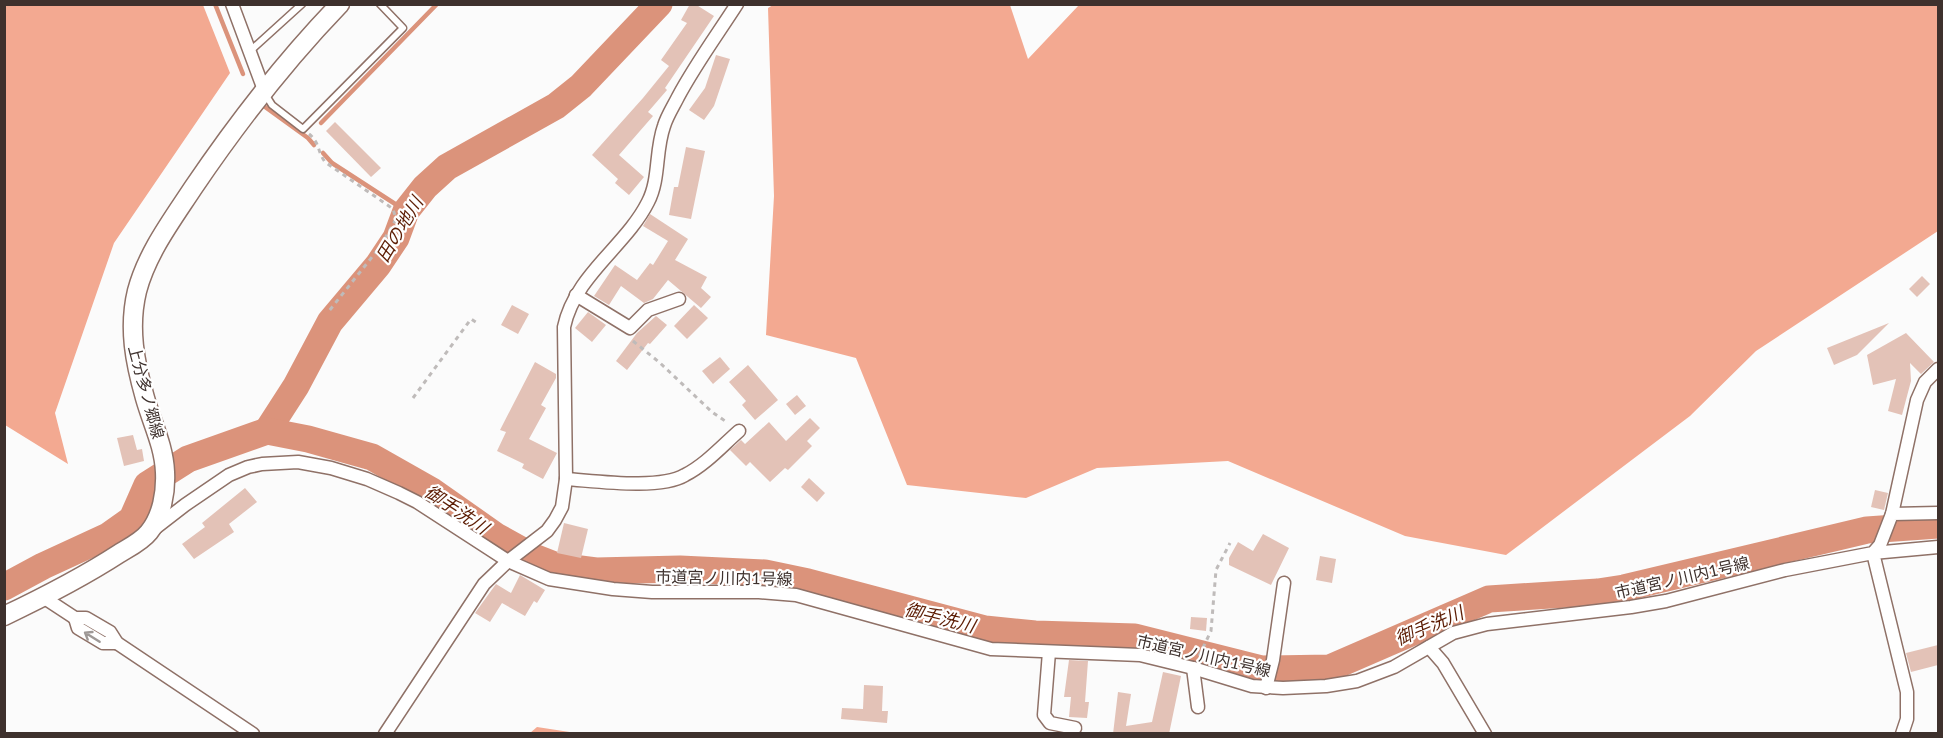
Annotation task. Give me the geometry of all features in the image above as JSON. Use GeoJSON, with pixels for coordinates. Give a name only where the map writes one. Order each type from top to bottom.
{"type":"FeatureCollection","features":[{"type":"Feature","properties":{"kind":"main road","name":"上分多ノ郷線"},"geometry":{"type":"LineString","coordinates":[[4,616],[106,562],[148,533],[155,524],[161,506],[166,474],[163,448],[141,383],[132,338],[137,290],[153,251],[235,127],[264,90],[340,4]]}},
{"type":"Feature","properties":{"kind":"street"},"geometry":{"type":"LineString","coordinates":[[232,4],[264,90]]}},
{"type":"Feature","properties":{"kind":"street"},"geometry":{"type":"LineString","coordinates":[[385,734],[484,584],[511,559],[535,542],[555,520],[562,507],[566,479],[564,327],[566,315],[576,295],[648,202],[655,181],[664,123],[688,78],[737,4]]}},
{"type":"Feature","properties":{"kind":"street"},"geometry":{"type":"LineString","coordinates":[[576,295],[630,328],[648,310],[679,299]]}},
{"type":"Feature","properties":{"kind":"street"},"geometry":{"type":"LineString","coordinates":[[1902,734],[1907,719],[1907,692],[1876,549],[1891,517],[1917,400],[1925,382],[1938,369]]}},
{"type":"Feature","properties":{"kind":"street"},"geometry":{"type":"LineString","coordinates":[[566,479],[671,481],[685,476],[739,431]]}},
{"type":"Feature","properties":{"kind":"street","name":"市道宮ノ川内1号線"},"geometry":{"type":"LineString","coordinates":[[148,533],[229,475],[262,464],[298,462],[331,468],[367,479],[399,493],[532,573],[549,579],[613,589],[652,592],[759,592],[803,596],[991,649],[1140,655],[1195,664],[1252,686],[1268,683],[1326,686],[1357,681],[1394,667],[1453,633],[1487,624],[1583,614],[1666,601],[1876,549],[1938,547]]}},
{"type":"Feature","properties":{"kind":"street"},"geometry":{"type":"LineString","coordinates":[[1891,517],[1938,513]]}},
{"type":"Feature","properties":{"kind":"street"},"geometry":{"type":"LineString","coordinates":[[1268,683],[1274,660],[1284,583]]}},
{"type":"Feature","properties":{"kind":"street"},"geometry":{"type":"LineString","coordinates":[[43,597],[75,618],[78,628],[103,643],[117,643],[253,734]]}},
{"type":"Feature","properties":{"kind":"street"},"geometry":{"type":"LineString","coordinates":[[1429,647],[1443,663],[1485,734]]}},
{"type":"Feature","properties":{"kind":"street"},"geometry":{"type":"LineString","coordinates":[[1049,652],[1044,715],[1050,723],[1075,728]]}},
{"type":"Feature","properties":{"kind":"street"},"geometry":{"type":"LineString","coordinates":[[1195,664],[1197,707]]}},
{"type":"Feature","properties":{"kind":"lane"},"geometry":{"type":"LineString","coordinates":[[249,52],[302,4]]}},
{"type":"Feature","properties":{"kind":"lane"},"geometry":{"type":"LineString","coordinates":[[264,90],[272,105],[303,129],[403,28],[380,4]]}},
{"type":"Feature","properties":{"kind":"path"},"geometry":{"type":"LineString","coordinates":[[303,129],[316,140],[319,155],[325,162],[393,209],[396,219],[380,247],[328,311]]}},
{"type":"Feature","properties":{"kind":"path"},"geometry":{"type":"LineString","coordinates":[[413,398],[471,320],[479,324]]}},
{"type":"Feature","properties":{"kind":"path"},"geometry":{"type":"LineString","coordinates":[[630,328],[626,333],[660,362],[711,412],[739,431]]}},
{"type":"Feature","properties":{"kind":"path"},"geometry":{"type":"LineString","coordinates":[[1195,664],[1212,623],[1216,570],[1230,543]]}},
{"type":"Feature","properties":{"kind":"shaded area"},"geometry":{"type":"Polygon","coordinates":[[[4,5],[203,5],[230,73],[114,243],[55,413],[68,464],[5,425],[4,5]]]}},
{"type":"Feature","properties":{"kind":"shaded area"},"geometry":{"type":"Polygon","coordinates":[[[773,5],[1010,5],[1028,59],[1079,5],[1938,5],[1938,231],[1756,351],[1690,416],[1506,555],[1405,536],[1228,461],[1097,468],[1026,498],[907,485],[856,358],[766,335],[774,196],[768,8],[773,5]]]}},
{"type":"Feature","properties":{"kind":"shaded area"},"geometry":{"type":"Polygon","coordinates":[[[537,727],[576,733],[530,733],[537,727]]]}},
{"type":"Feature","properties":{"kind":"building"},"geometry":{"type":"Polygon","coordinates":[[[690,4],[695,4],[714,16],[665,88],[667,90],[648,112],[653,116],[619,155],[644,177],[629,195],[615,183],[618,179],[592,155],[669,66],[661,60],[687,23],[681,20],[690,4]]]}},
{"type":"Feature","properties":{"kind":"building"},"geometry":{"type":"Polygon","coordinates":[[[716,55],[730,59],[714,106],[704,120],[689,110],[705,88],[716,55]]]}},
{"type":"Feature","properties":{"kind":"building"},"geometry":{"type":"Polygon","coordinates":[[[335,122],[381,168],[371,177],[326,131],[335,122]]]}},
{"type":"Feature","properties":{"kind":"building"},"geometry":{"type":"Polygon","coordinates":[[[686,147],[705,151],[691,219],[669,215],[674,187],[678,187],[686,147]]]}},
{"type":"Feature","properties":{"kind":"building"},"geometry":{"type":"Polygon","coordinates":[[[650,214],[688,239],[675,260],[707,277],[701,288],[711,297],[701,308],[668,280],[653,299],[644,303],[621,286],[609,305],[594,296],[615,265],[637,280],[650,263],[653,265],[668,241],[643,226],[650,214]]]}},
{"type":"Feature","properties":{"kind":"building"},"geometry":{"type":"Polygon","coordinates":[[[1922,276],[1930,284],[1917,297],[1909,289],[1922,276]]]}},
{"type":"Feature","properties":{"kind":"building"},"geometry":{"type":"Polygon","coordinates":[[[512,305],[529,314],[518,334],[501,325],[512,305]]]}},
{"type":"Feature","properties":{"kind":"building"},"geometry":{"type":"Polygon","coordinates":[[[694,305],[708,318],[687,339],[674,326],[694,305]]]}},
{"type":"Feature","properties":{"kind":"building"},"geometry":{"type":"Polygon","coordinates":[[[588,312],[606,325],[592,342],[575,328],[588,312]]]}},
{"type":"Feature","properties":{"kind":"building"},"geometry":{"type":"Polygon","coordinates":[[[656,316],[667,325],[650,344],[648,343],[627,370],[616,361],[637,333],[656,316]]]}},
{"type":"Feature","properties":{"kind":"building"},"geometry":{"type":"Polygon","coordinates":[[[1889,323],[1857,355],[1834,365],[1827,348],[1889,323]]]}},
{"type":"Feature","properties":{"kind":"building"},"geometry":{"type":"Polygon","coordinates":[[[1906,333],[1934,362],[1921,374],[1910,363],[1911,381],[1902,415],[1888,411],[1896,379],[1873,385],[1867,355],[1906,333]]]}},
{"type":"Feature","properties":{"kind":"building"},"geometry":{"type":"Polygon","coordinates":[[[720,357],[730,369],[713,384],[702,371],[720,357]]]}},
{"type":"Feature","properties":{"kind":"building"},"geometry":{"type":"Polygon","coordinates":[[[535,362],[556,374],[541,405],[546,408],[529,439],[557,453],[543,479],[522,468],[524,464],[497,451],[506,432],[500,430],[535,362]]]}},
{"type":"Feature","properties":{"kind":"building"},"geometry":{"type":"Polygon","coordinates":[[[748,365],[778,400],[755,420],[742,405],[746,401],[729,382],[748,365]]]}},
{"type":"Feature","properties":{"kind":"building"},"geometry":{"type":"Polygon","coordinates":[[[797,395],[806,406],[795,415],[786,404],[797,395]]]}},
{"type":"Feature","properties":{"kind":"building"},"geometry":{"type":"Polygon","coordinates":[[[810,418],[820,428],[807,441],[812,446],[788,470],[785,468],[770,482],[750,462],[746,466],[730,450],[741,440],[745,444],[769,422],[786,441],[810,418]]]}},
{"type":"Feature","properties":{"kind":"building"},"geometry":{"type":"Polygon","coordinates":[[[133,435],[137,450],[142,449],[144,461],[124,466],[117,438],[133,435]]]}},
{"type":"Feature","properties":{"kind":"building"},"geometry":{"type":"Polygon","coordinates":[[[809,478],[825,493],[817,502],[801,487],[809,478]]]}},
{"type":"Feature","properties":{"kind":"building"},"geometry":{"type":"Polygon","coordinates":[[[245,488],[257,502],[229,524],[234,532],[194,559],[182,544],[205,527],[202,523],[245,488]]]}},
{"type":"Feature","properties":{"kind":"building"},"geometry":{"type":"Polygon","coordinates":[[[1875,490],[1888,493],[1884,510],[1871,507],[1875,490]]]}},
{"type":"Feature","properties":{"kind":"building"},"geometry":{"type":"Polygon","coordinates":[[[564,523],[588,529],[581,558],[557,553],[564,523]]]}},
{"type":"Feature","properties":{"kind":"building"},"geometry":{"type":"Polygon","coordinates":[[[1263,534],[1289,548],[1271,585],[1229,565],[1229,558],[1238,542],[1253,551],[1263,534]]]}},
{"type":"Feature","properties":{"kind":"building"},"geometry":{"type":"Polygon","coordinates":[[[1320,556],[1336,559],[1332,583],[1316,580],[1320,556]]]}},
{"type":"Feature","properties":{"kind":"building"},"geometry":{"type":"Polygon","coordinates":[[[520,575],[545,590],[537,603],[534,601],[525,616],[502,603],[490,622],[475,613],[496,584],[511,593],[520,575]]]}},
{"type":"Feature","properties":{"kind":"building"},"geometry":{"type":"Polygon","coordinates":[[[1191,617],[1207,618],[1206,631],[1190,629],[1191,617]]]}},
{"type":"Feature","properties":{"kind":"building"},"geometry":{"type":"Polygon","coordinates":[[[1938,645],[1938,665],[1911,672],[1906,653],[1938,645]]]}},
{"type":"Feature","properties":{"kind":"building"},"geometry":{"type":"Polygon","coordinates":[[[1069,660],[1088,661],[1085,702],[1089,702],[1087,718],[1069,717],[1071,697],[1064,697],[1069,660]]]}},
{"type":"Feature","properties":{"kind":"building"},"geometry":{"type":"Polygon","coordinates":[[[1163,672],[1181,676],[1169,734],[1113,734],[1118,692],[1131,694],[1126,726],[1152,722],[1163,672]]]}},
{"type":"Feature","properties":{"kind":"building"},"geometry":{"type":"Polygon","coordinates":[[[864,685],[883,686],[882,711],[888,711],[887,723],[841,719],[842,708],[863,709],[864,685]]]}},
{"type":"Feature","properties":{"kind":"waterway"},"geometry":{"type":"LineString","coordinates":[[215,4],[243,74]]}},
{"type":"Feature","properties":{"kind":"waterway"},"geometry":{"type":"LineString","coordinates":[[321,123],[437,4]]}},
{"type":"Feature","properties":{"kind":"waterway","name":"田の地川"},"geometry":{"type":"LineString","coordinates":[[267,431],[296,386],[330,322],[378,265],[396,238],[406,211],[425,187],[447,167],[556,106],[581,86],[659,4]]}},
{"type":"Feature","properties":{"kind":"waterway"},"geometry":{"type":"LineString","coordinates":[[261,104],[308,138],[314,145]]}},
{"type":"Feature","properties":{"kind":"waterway"},"geometry":{"type":"LineString","coordinates":[[323,153],[332,163],[406,211]]}},
{"type":"Feature","properties":{"kind":"waterway","name":"御手洗川"},"geometry":{"type":"LineString","coordinates":[[4,587],[108,536],[132,519],[147,485],[188,459],[267,431],[308,439],[372,457],[432,491],[496,536],[534,557],[557,566],[596,571],[680,569],[765,573],[808,582],[985,629],[1035,634],[1135,637],[1262,669],[1330,668],[1489,599],[1598,592],[1624,588],[1867,530],[1938,525]]}}]}
